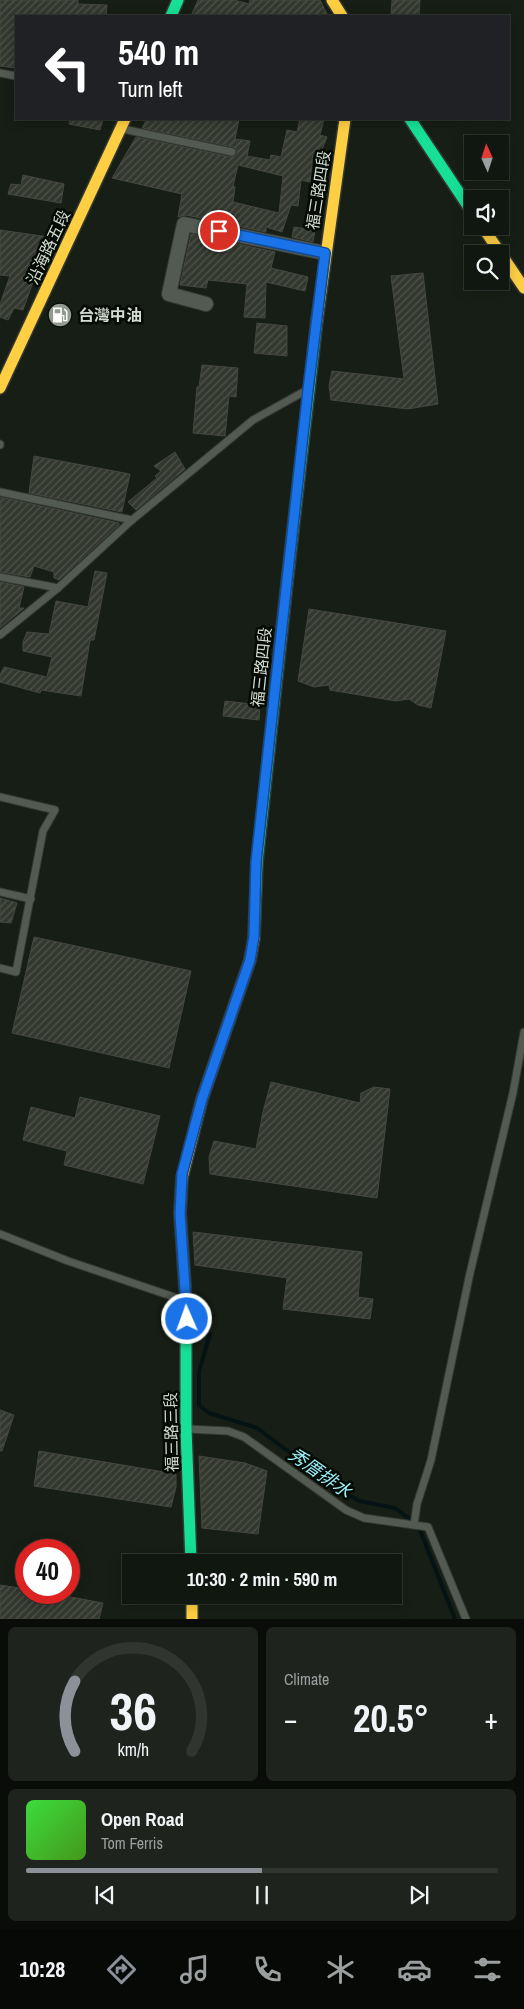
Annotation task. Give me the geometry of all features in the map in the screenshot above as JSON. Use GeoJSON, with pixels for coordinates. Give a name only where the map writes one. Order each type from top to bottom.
{"type":"FeatureCollection","features":[{"type":"Feature","properties":{"kind":"street"},"geometry":{"type":"LineString","coordinates":[[171,15],[178,0]]}},
{"type":"Feature","properties":{"kind":"street"},"geometry":{"type":"LineString","coordinates":[[332,0],[341,15]]}},
{"type":"Feature","properties":{"kind":"street","name":"福三路四段"},"geometry":{"type":"LineString","coordinates":[[186,1302],[180,1214],[182,1174],[202,1099],[250,960],[254,936],[256,862],[308,390],[325,253],[345,120]]}},
{"type":"Feature","properties":{"kind":"street"},"geometry":{"type":"LineString","coordinates":[[411,120],[464,200]]}},
{"type":"Feature","properties":{"kind":"street","name":"沿海路五段"},"geometry":{"type":"LineString","coordinates":[[0,388],[123,124]]}},
{"type":"Feature","properties":{"kind":"street"},"geometry":{"type":"LineString","coordinates":[[206,304],[169,294],[184,224],[325,253]]}},
{"type":"Feature","properties":{"kind":"street"},"geometry":{"type":"LineString","coordinates":[[488,235],[524,288]]}},
{"type":"Feature","properties":{"kind":"street","name":"福三路三段"},"geometry":{"type":"LineString","coordinates":[[186,1302],[186,1429],[191,1554]]}},
{"type":"Feature","properties":{"kind":"street"},"geometry":{"type":"LineString","coordinates":[[192,1604],[192,1619]]}},
{"type":"Feature","properties":{"kind":"lane"},"geometry":{"type":"LineString","coordinates":[[0,73],[15,76]]}},
{"type":"Feature","properties":{"kind":"lane"},"geometry":{"type":"LineString","coordinates":[[123,124],[232,152]]}},
{"type":"Feature","properties":{"kind":"lane"},"geometry":{"type":"LineString","coordinates":[[0,635],[58,588],[132,520],[253,420],[308,390]]}},
{"type":"Feature","properties":{"kind":"lane"},"geometry":{"type":"LineString","coordinates":[[0,492],[132,520]]}},
{"type":"Feature","properties":{"kind":"lane"},"geometry":{"type":"LineString","coordinates":[[0,577],[58,588]]}},
{"type":"Feature","properties":{"kind":"lane"},"geometry":{"type":"LineString","coordinates":[[0,797],[54,810],[43,831],[16,972],[0,968]]}},
{"type":"Feature","properties":{"kind":"lane"},"geometry":{"type":"LineString","coordinates":[[0,892],[31,899]]}},
{"type":"Feature","properties":{"kind":"lane"},"geometry":{"type":"LineString","coordinates":[[414,1525],[417,1504],[431,1460],[470,1273],[513,1093],[524,1032]]}},
{"type":"Feature","properties":{"kind":"lane"},"geometry":{"type":"LineString","coordinates":[[0,1234],[68,1261],[186,1302]]}},
{"type":"Feature","properties":{"kind":"lane"},"geometry":{"type":"LineString","coordinates":[[186,1429],[228,1431],[244,1436],[346,1510],[364,1518],[428,1527],[466,1619]]}},
{"type":"Feature","properties":{"kind":"building"},"geometry":{"type":"Polygon","coordinates":[[[0,0],[78,0],[78,4],[107,5],[106,15],[15,15],[15,68],[0,66],[0,0]]]}},
{"type":"Feature","properties":{"kind":"building"},"geometry":{"type":"Polygon","coordinates":[[[198,0],[234,0],[249,4],[250,0],[320,0],[328,15],[191,15],[198,0]]]}},
{"type":"Feature","properties":{"kind":"building"},"geometry":{"type":"Polygon","coordinates":[[[392,0],[420,0],[419,15],[391,15],[392,0]]]}},
{"type":"Feature","properties":{"kind":"building"},"geometry":{"type":"Polygon","coordinates":[[[70,120],[103,120],[100,130],[69,124],[70,120]]]}},
{"type":"Feature","properties":{"kind":"building"},"geometry":{"type":"Polygon","coordinates":[[[146,120],[239,120],[235,139],[250,141],[247,156],[270,160],[271,155],[281,157],[287,130],[297,132],[300,120],[324,120],[320,135],[327,137],[320,154],[313,153],[310,182],[301,180],[298,206],[291,205],[282,232],[266,227],[266,232],[186,215],[178,217],[182,194],[112,178],[136,137],[231,157],[237,154],[237,150],[233,147],[142,128],[146,120]],[[238,165],[233,186],[235,187],[233,202],[279,213],[283,176],[238,165]]]}},
{"type":"Feature","properties":{"kind":"building"},"geometry":{"type":"Polygon","coordinates":[[[23,175],[64,184],[61,203],[8,194],[11,184],[21,185],[23,175]]]}},
{"type":"Feature","properties":{"kind":"building"},"geometry":{"type":"Polygon","coordinates":[[[294,227],[315,230],[313,242],[292,237],[294,227]]]}},
{"type":"Feature","properties":{"kind":"building"},"geometry":{"type":"Polygon","coordinates":[[[0,230],[56,238],[37,280],[34,279],[23,310],[14,308],[8,320],[0,317],[0,304],[10,276],[0,275],[0,230]]]}},
{"type":"Feature","properties":{"kind":"building"},"geometry":{"type":"Polygon","coordinates":[[[191,234],[275,252],[271,268],[308,277],[305,291],[266,282],[265,318],[244,317],[247,284],[208,280],[206,288],[180,285],[191,234]]]}},
{"type":"Feature","properties":{"kind":"building"},"geometry":{"type":"Polygon","coordinates":[[[423,273],[438,404],[408,409],[331,400],[329,386],[332,371],[404,379],[391,276],[423,273]]]}},
{"type":"Feature","properties":{"kind":"building"},"geometry":{"type":"Polygon","coordinates":[[[257,323],[287,326],[287,356],[254,353],[257,323]]]}},
{"type":"Feature","properties":{"kind":"building"},"geometry":{"type":"Polygon","coordinates":[[[202,365],[238,368],[236,397],[229,396],[225,436],[193,433],[197,387],[199,387],[202,365]]]}},
{"type":"Feature","properties":{"kind":"building"},"geometry":{"type":"Polygon","coordinates":[[[175,452],[185,469],[136,510],[128,502],[157,478],[155,476],[161,471],[154,466],[175,452]]]}},
{"type":"Feature","properties":{"kind":"building"},"geometry":{"type":"Polygon","coordinates":[[[34,456],[130,474],[122,512],[29,493],[34,456]]]}},
{"type":"Feature","properties":{"kind":"building"},"geometry":{"type":"Polygon","coordinates":[[[0,497],[119,523],[119,525],[59,580],[54,578],[54,572],[34,566],[30,577],[0,572],[0,497]]]}},
{"type":"Feature","properties":{"kind":"building"},"geometry":{"type":"Polygon","coordinates":[[[95,571],[107,573],[94,640],[90,640],[81,696],[41,690],[40,693],[0,682],[0,675],[4,667],[47,677],[52,657],[23,651],[23,642],[27,632],[49,634],[56,601],[88,607],[95,571]]]}},
{"type":"Feature","properties":{"kind":"building"},"geometry":{"type":"Polygon","coordinates":[[[0,582],[24,587],[19,608],[24,608],[0,628],[0,582]]]}},
{"type":"Feature","properties":{"kind":"building"},"geometry":{"type":"Polygon","coordinates":[[[309,609],[446,631],[431,708],[418,705],[409,699],[396,701],[330,690],[329,685],[314,687],[298,681],[309,609]]]}},
{"type":"Feature","properties":{"kind":"building"},"geometry":{"type":"Polygon","coordinates":[[[225,701],[260,705],[259,720],[223,716],[225,701]]]}},
{"type":"Feature","properties":{"kind":"building"},"geometry":{"type":"Polygon","coordinates":[[[0,898],[17,903],[11,923],[0,922],[0,898]]]}},
{"type":"Feature","properties":{"kind":"building"},"geometry":{"type":"Polygon","coordinates":[[[34,937],[191,971],[169,1068],[12,1033],[34,937]]]}},
{"type":"Feature","properties":{"kind":"building"},"geometry":{"type":"Polygon","coordinates":[[[271,1082],[360,1103],[361,1093],[374,1087],[390,1089],[377,1198],[210,1174],[209,1157],[214,1141],[256,1149],[271,1082]]]}},
{"type":"Feature","properties":{"kind":"building"},"geometry":{"type":"Polygon","coordinates":[[[80,1097],[160,1116],[143,1184],[64,1165],[67,1151],[23,1140],[31,1107],[75,1118],[80,1097]]]}},
{"type":"Feature","properties":{"kind":"building"},"geometry":{"type":"Polygon","coordinates":[[[193,1232],[362,1252],[358,1297],[373,1299],[370,1319],[283,1309],[287,1278],[195,1265],[193,1232]]]}},
{"type":"Feature","properties":{"kind":"building"},"geometry":{"type":"Polygon","coordinates":[[[0,1410],[14,1415],[2,1451],[0,1451],[0,1410]]]}},
{"type":"Feature","properties":{"kind":"building"},"geometry":{"type":"Polygon","coordinates":[[[39,1451],[176,1474],[176,1487],[171,1507],[34,1486],[39,1451]]]}},
{"type":"Feature","properties":{"kind":"building"},"geometry":{"type":"Polygon","coordinates":[[[199,1456],[245,1463],[267,1471],[258,1534],[202,1528],[199,1456]]]}},
{"type":"Feature","properties":{"kind":"building"},"geometry":{"type":"Polygon","coordinates":[[[0,1585],[15,1587],[15,1604],[80,1604],[80,1599],[103,1603],[99,1619],[0,1619],[0,1585]]]}},
{"type":"Feature","properties":{"kind":"waterway","name":"秀厝排水"},"geometry":{"type":"LineString","coordinates":[[210,1334],[199,1372],[199,1405],[209,1413],[257,1428],[333,1485],[359,1501],[395,1508],[418,1525],[455,1619]]}},
{"type":"Feature","properties":{"kind":"traffic: fast"},"geometry":{"type":"LineString","coordinates":[[171,15],[178,0]]}},
{"type":"Feature","properties":{"kind":"traffic: fast"},"geometry":{"type":"LineString","coordinates":[[411,120],[464,200]]}},
{"type":"Feature","properties":{"kind":"traffic: fast"},"geometry":{"type":"LineString","coordinates":[[254,938],[257,862],[317,320]]}},
{"type":"Feature","properties":{"kind":"traffic: fast"},"geometry":{"type":"LineString","coordinates":[[182,1178],[180,1213],[186,1302],[186,1429],[191,1554]]}},
{"type":"Feature","properties":{"kind":"traffic: slow"},"geometry":{"type":"LineString","coordinates":[[332,0],[341,15]]}},
{"type":"Feature","properties":{"kind":"traffic: slow"},"geometry":{"type":"LineString","coordinates":[[0,388],[125,120]]}},
{"type":"Feature","properties":{"kind":"traffic: slow"},"geometry":{"type":"LineString","coordinates":[[317,320],[345,120]]}},
{"type":"Feature","properties":{"kind":"traffic: slow"},"geometry":{"type":"LineString","coordinates":[[488,235],[524,288]]}},
{"type":"Feature","properties":{"kind":"traffic: slow"},"geometry":{"type":"LineString","coordinates":[[182,1178],[202,1099],[250,960],[254,938]]}},
{"type":"Feature","properties":{"kind":"traffic: slow"},"geometry":{"type":"LineString","coordinates":[[192,1604],[192,1619]]}},
{"type":"Feature","properties":{"kind":"place","name":"台灣中油"},"geometry":{"type":"Point","coordinates":[60,315]}},
{"type":"Feature","properties":{"kind":"route"},"geometry":{"type":"LineString","coordinates":[[187,1319],[180,1214],[182,1174],[202,1099],[250,960],[254,936],[256,862],[325,253],[219,231]]}}]}
